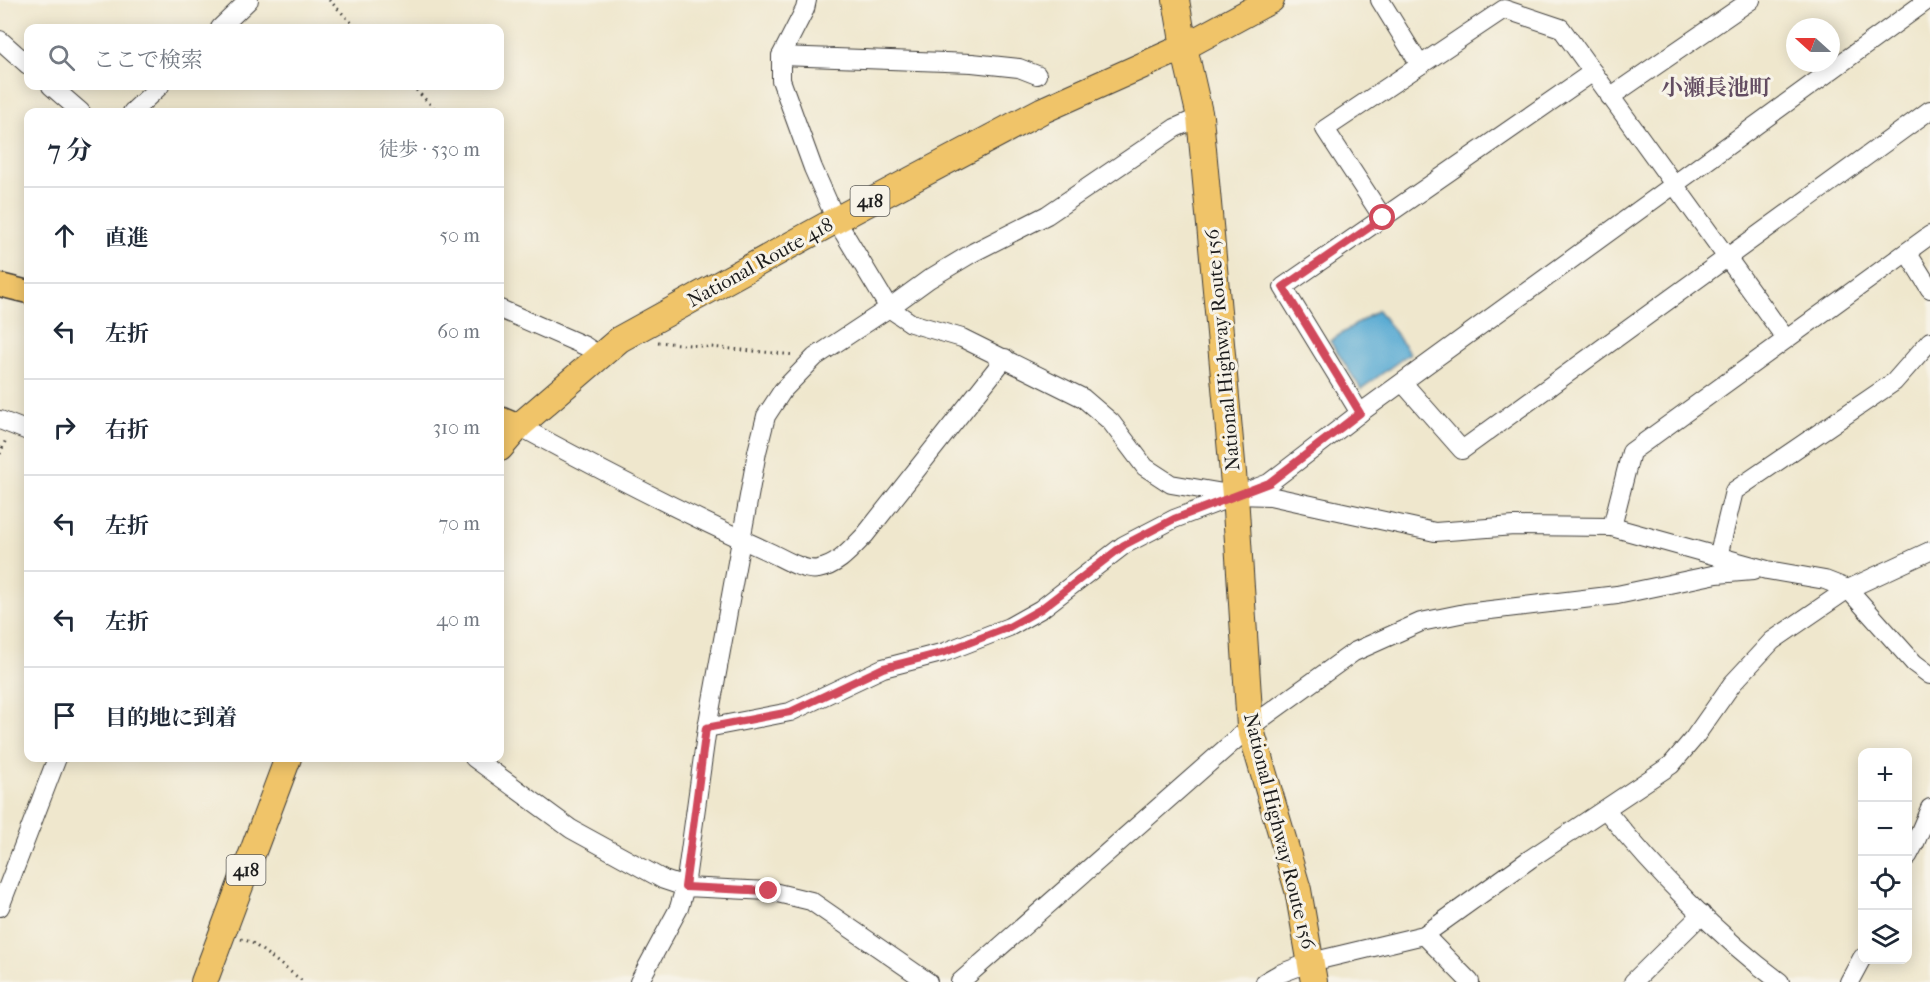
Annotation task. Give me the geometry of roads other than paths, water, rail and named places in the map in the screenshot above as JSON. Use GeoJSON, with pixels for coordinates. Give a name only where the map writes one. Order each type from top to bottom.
{"type":"FeatureCollection","features":[{"type":"Feature","properties":{"kind":"highway","name":"National Highway Route 156"},"geometry":{"type":"LineString","coordinates":[[1176,0],[1200,117],[1235,495],[1250,728],[1298,890],[1312,972]]}},
{"type":"Feature","properties":{"kind":"highway","name":"National Route 418"},"geometry":{"type":"LineString","coordinates":[[504,436],[509,422],[620,339],[836,220],[1044,110],[1184,47],[1270,0]]}},
{"type":"Feature","properties":{"kind":"highway","name":"418"},"geometry":{"type":"LineString","coordinates":[[204,982],[286,762]]}},
{"type":"Feature","properties":{"kind":"main road"},"geometry":{"type":"LineString","coordinates":[[0,285],[24,291]]}},
{"type":"Feature","properties":{"kind":"street"},"geometry":{"type":"LineString","coordinates":[[223,24],[249,0]]}},
{"type":"Feature","properties":{"kind":"street"},"geometry":{"type":"LineString","coordinates":[[807,0],[805,9],[781,56],[781,80],[813,168],[836,220],[889,308],[911,323],[962,338],[1083,398],[1111,422],[1145,467],[1171,484],[1235,495],[1270,496],[1435,532],[1514,526],[1612,527],[1767,570],[1826,580],[1848,589],[1914,663],[1930,675]]}},
{"type":"Feature","properties":{"kind":"street"},"geometry":{"type":"LineString","coordinates":[[1380,0],[1420,66]]}},
{"type":"Feature","properties":{"kind":"street"},"geometry":{"type":"LineString","coordinates":[[1611,97],[1751,0]]}},
{"type":"Feature","properties":{"kind":"street"},"geometry":{"type":"LineString","coordinates":[[706,728],[790,712],[883,668],[945,652],[1009,627],[1041,609],[1124,545],[1174,519],[1269,483],[1360,413],[1926,2]]}},
{"type":"Feature","properties":{"kind":"street"},"geometry":{"type":"LineString","coordinates":[[1383,218],[1325,129],[1504,9],[1561,28],[1786,339]]}},
{"type":"Feature","properties":{"kind":"street"},"geometry":{"type":"LineString","coordinates":[[0,39],[24,61]]}},
{"type":"Feature","properties":{"kind":"street"},"geometry":{"type":"LineString","coordinates":[[781,56],[972,63],[1019,68],[1037,75]]}},
{"type":"Feature","properties":{"kind":"street"},"geometry":{"type":"LineString","coordinates":[[1360,413],[1283,287],[1593,72]]}},
{"type":"Feature","properties":{"kind":"street"},"geometry":{"type":"LineString","coordinates":[[56,90],[76,108]]}},
{"type":"Feature","properties":{"kind":"street"},"geometry":{"type":"LineString","coordinates":[[136,108],[156,90]]}},
{"type":"Feature","properties":{"kind":"street"},"geometry":{"type":"LineString","coordinates":[[1403,382],[1462,450],[1930,110]]}},
{"type":"Feature","properties":{"kind":"street"},"geometry":{"type":"LineString","coordinates":[[639,982],[679,908],[685,887],[706,728],[757,452],[766,416],[783,390],[815,357],[929,279],[974,252],[1047,215],[1175,128],[1200,117]]}},
{"type":"Feature","properties":{"kind":"street"},"geometry":{"type":"LineString","coordinates":[[1612,527],[1630,452],[1930,235]]}},
{"type":"Feature","properties":{"kind":"street"},"geometry":{"type":"LineString","coordinates":[[1907,252],[1930,289]]}},
{"type":"Feature","properties":{"kind":"street"},"geometry":{"type":"LineString","coordinates":[[504,311],[585,346],[600,356]]}},
{"type":"Feature","properties":{"kind":"street"},"geometry":{"type":"LineString","coordinates":[[1718,557],[1734,492],[1894,382],[1930,342]]}},
{"type":"Feature","properties":{"kind":"street"},"geometry":{"type":"LineString","coordinates":[[509,422],[741,540],[802,567],[817,570],[838,561],[865,535],[1005,358]]}},
{"type":"Feature","properties":{"kind":"street"},"geometry":{"type":"LineString","coordinates":[[0,420],[24,429]]}},
{"type":"Feature","properties":{"kind":"street"},"geometry":{"type":"LineString","coordinates":[[1265,982],[1279,974],[1312,972],[1424,935],[1530,859],[1671,765],[1694,738],[1732,684],[1772,641],[1848,589],[1930,551]]}},
{"type":"Feature","properties":{"kind":"street"},"geometry":{"type":"LineString","coordinates":[[960,982],[1250,728],[1354,652],[1421,622],[1465,613],[1617,595],[1717,574],[1767,570]]}},
{"type":"Feature","properties":{"kind":"street"},"geometry":{"type":"LineString","coordinates":[[0,907],[55,762]]}},
{"type":"Feature","properties":{"kind":"street"},"geometry":{"type":"LineString","coordinates":[[479,762],[571,829],[664,880],[685,887],[769,891],[811,901],[928,982]]}},
{"type":"Feature","properties":{"kind":"street"},"geometry":{"type":"LineString","coordinates":[[1912,847],[1930,808]]}},
{"type":"Feature","properties":{"kind":"street"},"geometry":{"type":"LineString","coordinates":[[1606,810],[1637,849],[1702,914],[1780,982]]}},
{"type":"Feature","properties":{"kind":"street"},"geometry":{"type":"LineString","coordinates":[[1633,982],[1702,914]]}},
{"type":"Feature","properties":{"kind":"street"},"geometry":{"type":"LineString","coordinates":[[1424,935],[1470,982]]}},
{"type":"Feature","properties":{"kind":"street"},"geometry":{"type":"LineString","coordinates":[[1849,982],[1860,964]]}},
{"type":"Feature","properties":{"kind":"water"},"geometry":{"type":"Polygon","coordinates":[[[1378,310],[1410,353],[1361,389],[1330,341],[1378,310]]]}},
{"type":"Feature","properties":{"kind":"district","name":"小瀬長池町"},"geometry":{"type":"Point","coordinates":[1716,87]}}]}
